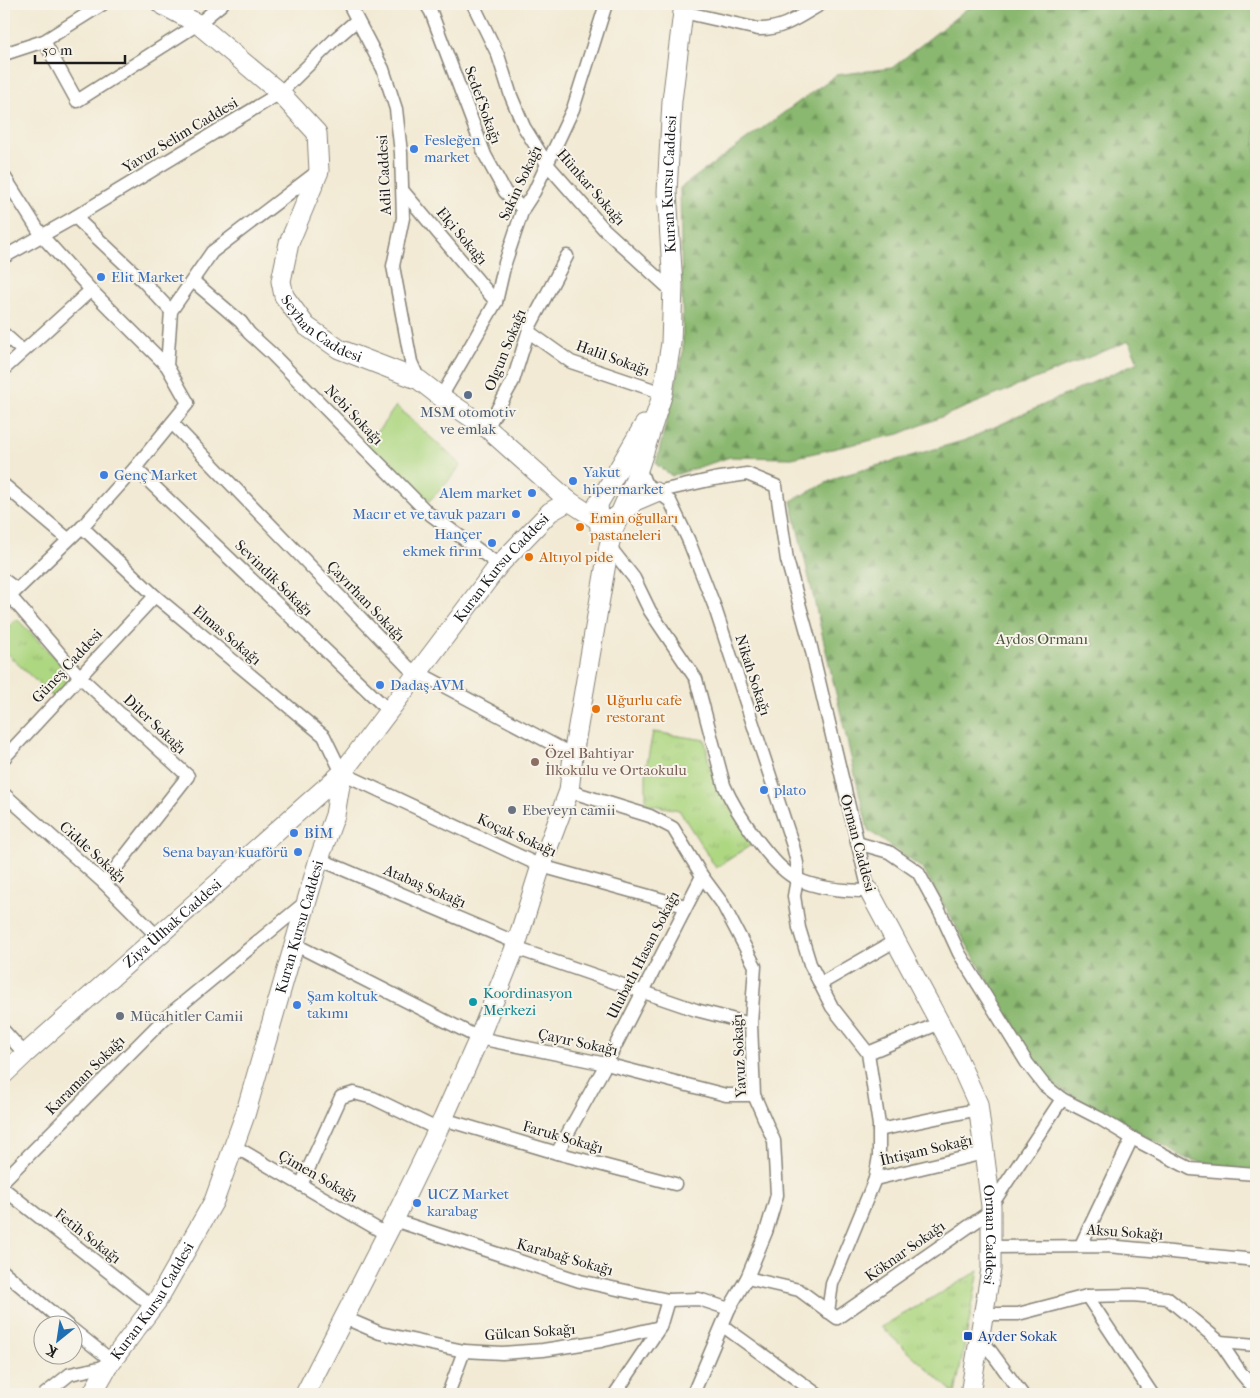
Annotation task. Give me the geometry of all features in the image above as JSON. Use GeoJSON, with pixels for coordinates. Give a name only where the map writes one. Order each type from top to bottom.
{"type":"FeatureCollection","features":[{"type":"Feature","properties":{"kind":"street"},"geometry":{"type":"LineString","coordinates":[[4,54],[44,41],[103,4]]}},
{"type":"Feature","properties":{"kind":"street","name":"Seyhan Caddesi"},"geometry":{"type":"LineString","coordinates":[[162,4],[198,24],[280,93],[317,133],[319,171],[289,243],[281,281],[284,296],[306,326],[339,349],[419,380],[487,428],[569,501],[598,512]]}},
{"type":"Feature","properties":{"kind":"street"},"geometry":{"type":"LineString","coordinates":[[44,41],[77,101],[198,24],[222,4]]}},
{"type":"Feature","properties":{"kind":"street","name":"Adil Caddesi"},"geometry":{"type":"LineString","coordinates":[[348,4],[383,69],[396,109],[401,153],[403,218],[393,266],[411,362],[419,380]]}},
{"type":"Feature","properties":{"kind":"street","name":"Sedef Sokağı"},"geometry":{"type":"LineString","coordinates":[[426,4],[431,12],[484,155],[505,192],[523,209]]}},
{"type":"Feature","properties":{"kind":"street","name":"Hünkar Sokağı"},"geometry":{"type":"LineString","coordinates":[[474,4],[498,56],[510,96],[524,127],[547,164],[604,229],[673,292]]}},
{"type":"Feature","properties":{"kind":"street"},"geometry":{"type":"LineString","coordinates":[[684,8],[758,29],[767,29],[788,24],[821,4]]}},
{"type":"Feature","properties":{"kind":"street","name":"Sakin Sokağı"},"geometry":{"type":"LineString","coordinates":[[441,397],[496,302],[505,264],[523,209],[534,192],[573,109],[603,5]]}},
{"type":"Feature","properties":{"kind":"street","name":"Kuran Kursu Caddesi"},"geometry":{"type":"LineString","coordinates":[[306,1394],[390,1227],[479,1038],[516,945],[541,866],[569,791],[573,755],[608,546],[612,530],[621,514],[639,467],[663,393],[671,342],[673,292],[667,192],[672,101],[684,8]]}},
{"type":"Feature","properties":{"kind":"street","name":"Yavuz Selim Caddesi"},"geometry":{"type":"LineString","coordinates":[[4,257],[280,93],[357,20]]}},
{"type":"Feature","properties":{"kind":"street"},"geometry":{"type":"LineString","coordinates":[[167,366],[171,311],[212,252],[319,171]]}},
{"type":"Feature","properties":{"kind":"street"},"geometry":{"type":"LineString","coordinates":[[4,176],[42,236],[91,290],[167,366],[188,403],[135,468],[82,526],[10,596]]}},
{"type":"Feature","properties":{"kind":"street","name":"Elçi Sokağı"},"geometry":{"type":"LineString","coordinates":[[403,191],[496,302]]}},
{"type":"Feature","properties":{"kind":"street"},"geometry":{"type":"LineString","coordinates":[[75,216],[143,281],[171,311]]}},
{"type":"Feature","properties":{"kind":"street","name":"Olgun Sokağı"},"geometry":{"type":"LineString","coordinates":[[487,428],[513,381],[530,326],[567,256]]}},
{"type":"Feature","properties":{"kind":"street","name":"Nebi Sokağı"},"geometry":{"type":"LineString","coordinates":[[193,281],[241,322],[249,333],[272,354],[427,512],[499,565]]}},
{"type":"Feature","properties":{"kind":"street"},"geometry":{"type":"LineString","coordinates":[[4,369],[91,290]]}},
{"type":"Feature","properties":{"kind":"street","name":"Halil Sokağı"},"geometry":{"type":"LineString","coordinates":[[529,332],[571,362],[663,393]]}},
{"type":"Feature","properties":{"kind":"street"},"geometry":{"type":"LineString","coordinates":[[4,334],[23,351]]}},
{"type":"Feature","properties":{"kind":"street","name":"Kuran Kursu Caddesi"},"geometry":{"type":"LineString","coordinates":[[598,512],[663,393]]}},
{"type":"Feature","properties":{"kind":"street","name":"Çayırhan Sokağı"},"geometry":{"type":"LineString","coordinates":[[172,422],[408,667],[573,755]]}},
{"type":"Feature","properties":{"kind":"street","name":"Nikah Sokağı"},"geometry":{"type":"LineString","coordinates":[[639,467],[645,482],[670,501],[688,539],[714,605],[797,863],[794,896],[799,928],[810,964],[832,1007],[868,1054]]}},
{"type":"Feature","properties":{"kind":"street","name":"Sevindik Sokağı"},"geometry":{"type":"LineString","coordinates":[[135,468],[389,712]]}},
{"type":"Feature","properties":{"kind":"street","name":"Orman Caddesi"},"geometry":{"type":"LineString","coordinates":[[656,492],[747,474],[776,486],[787,560],[809,639],[869,891],[940,1023],[978,1104],[991,1209],[991,1269],[970,1394]]}},
{"type":"Feature","properties":{"kind":"street"},"geometry":{"type":"LineString","coordinates":[[4,485],[68,539]]}},
{"type":"Feature","properties":{"kind":"street"},"geometry":{"type":"LineString","coordinates":[[598,512],[610,520],[621,514],[635,501],[656,492]]}},
{"type":"Feature","properties":{"kind":"street"},"geometry":{"type":"LineString","coordinates":[[656,492],[628,496],[617,493],[608,496],[598,512],[600,530],[608,546],[634,578],[650,612],[696,679],[717,762],[731,800],[776,863],[797,879],[808,884],[844,890],[869,891]]}},
{"type":"Feature","properties":{"kind":"street","name":"Kuran Kursu Caddesi"},"geometry":{"type":"LineString","coordinates":[[92,1394],[110,1364],[153,1307],[214,1201],[245,1114],[319,859],[335,814],[342,773],[499,565],[550,512],[569,501]]}},
{"type":"Feature","properties":{"kind":"street","name":"Elmas Sokağı"},"geometry":{"type":"LineString","coordinates":[[82,526],[155,596],[324,736],[342,773]]}},
{"type":"Feature","properties":{"kind":"street","name":"Diler Sokağı"},"geometry":{"type":"LineString","coordinates":[[4,580],[10,596],[79,676],[188,776],[104,883]]}},
{"type":"Feature","properties":{"kind":"street","name":"Güneş Caddesi"},"geometry":{"type":"LineString","coordinates":[[4,758],[155,596]]}},
{"type":"Feature","properties":{"kind":"street","name":"Koçak Sokağı"},"geometry":{"type":"LineString","coordinates":[[342,773],[541,866],[685,906]]}},
{"type":"Feature","properties":{"kind":"street","name":"Ziya Ülhak Caddesi"},"geometry":{"type":"LineString","coordinates":[[4,1074],[342,773]]}},
{"type":"Feature","properties":{"kind":"street","name":"Yavuz Sokağı"},"geometry":{"type":"LineString","coordinates":[[569,791],[650,816],[673,828],[702,876],[722,903],[755,966],[751,1024],[754,1095],[774,1141],[777,1195],[766,1232],[747,1278],[729,1309],[693,1394]]}},
{"type":"Feature","properties":{"kind":"street","name":"Cidde Sokağı"},"geometry":{"type":"LineString","coordinates":[[4,794],[104,883],[158,937]]}},
{"type":"Feature","properties":{"kind":"street"},"geometry":{"type":"LineString","coordinates":[[857,843],[889,852],[918,872],[942,916],[959,953],[1027,1064],[1044,1084],[1062,1100],[1099,1118],[1190,1169],[1256,1174]]}},
{"type":"Feature","properties":{"kind":"street","name":"Atabaş Sokağı"},"geometry":{"type":"LineString","coordinates":[[319,859],[516,945],[696,1010],[751,1024]]}},
{"type":"Feature","properties":{"kind":"street","name":"Ulubatlı Hasan Sokağı"},"geometry":{"type":"LineString","coordinates":[[556,1154],[644,992],[685,906],[702,876]]}},
{"type":"Feature","properties":{"kind":"street","name":"Karaman Sokağı"},"geometry":{"type":"LineString","coordinates":[[4,1180],[165,1018],[307,900]]}},
{"type":"Feature","properties":{"kind":"street"},"geometry":{"type":"LineString","coordinates":[[820,984],[895,940]]}},
{"type":"Feature","properties":{"kind":"street","name":"Çayır Sokağı"},"geometry":{"type":"LineString","coordinates":[[294,944],[479,1038],[606,1064],[726,1096],[754,1095]]}},
{"type":"Feature","properties":{"kind":"street"},"geometry":{"type":"LineString","coordinates":[[833,1315],[832,1284],[875,1179],[879,1156],[879,1130],[868,1054],[940,1023]]}},
{"type":"Feature","properties":{"kind":"street"},"geometry":{"type":"LineString","coordinates":[[4,1030],[25,1054]]}},
{"type":"Feature","properties":{"kind":"street","name":"Faruk Sokağı"},"geometry":{"type":"LineString","coordinates":[[301,1185],[341,1097],[354,1093],[373,1098],[440,1124],[675,1184]]}},
{"type":"Feature","properties":{"kind":"street"},"geometry":{"type":"LineString","coordinates":[[991,1209],[1062,1100]]}},
{"type":"Feature","properties":{"kind":"street"},"geometry":{"type":"LineString","coordinates":[[879,1130],[979,1110]]}},
{"type":"Feature","properties":{"kind":"street"},"geometry":{"type":"LineString","coordinates":[[1081,1245],[1132,1138]]}},
{"type":"Feature","properties":{"kind":"street","name":"Çimen Sokağı"},"geometry":{"type":"LineString","coordinates":[[234,1146],[301,1185],[390,1227]]}},
{"type":"Feature","properties":{"kind":"street","name":"İhtişam Sokağı"},"geometry":{"type":"LineString","coordinates":[[875,1179],[984,1153]]}},
{"type":"Feature","properties":{"kind":"street","name":"Fetih Sokağı"},"geometry":{"type":"LineString","coordinates":[[4,1189],[153,1307]]}},
{"type":"Feature","properties":{"kind":"street","name":"Köknar Sokağı"},"geometry":{"type":"LineString","coordinates":[[833,1315],[991,1209]]}},
{"type":"Feature","properties":{"kind":"street","name":"Karabağ Sokağı"},"geometry":{"type":"LineString","coordinates":[[390,1227],[580,1281],[668,1300],[699,1299],[729,1309]]}},
{"type":"Feature","properties":{"kind":"street","name":"Aksu Sokağı"},"geometry":{"type":"LineString","coordinates":[[991,1247],[1108,1246],[1256,1260]]}},
{"type":"Feature","properties":{"kind":"street"},"geometry":{"type":"LineString","coordinates":[[4,1272],[56,1316]]}},
{"type":"Feature","properties":{"kind":"street"},"geometry":{"type":"LineString","coordinates":[[747,1278],[799,1290],[833,1315]]}},
{"type":"Feature","properties":{"kind":"street"},"geometry":{"type":"LineString","coordinates":[[984,1314],[1018,1314],[1087,1296],[1132,1295],[1167,1298],[1220,1342],[1256,1391]]}},
{"type":"Feature","properties":{"kind":"street"},"geometry":{"type":"LineString","coordinates":[[1087,1296],[1152,1394]]}},
{"type":"Feature","properties":{"kind":"street"},"geometry":{"type":"LineString","coordinates":[[615,1394],[660,1327],[668,1300]]}},
{"type":"Feature","properties":{"kind":"street","name":"Gülcan Sokağı"},"geometry":{"type":"LineString","coordinates":[[345,1318],[380,1333],[464,1351],[502,1353],[543,1350],[601,1341],[660,1327]]}},
{"type":"Feature","properties":{"kind":"street"},"geometry":{"type":"LineString","coordinates":[[723,1326],[812,1393]]}},
{"type":"Feature","properties":{"kind":"street"},"geometry":{"type":"LineString","coordinates":[[82,1338],[110,1364]]}},
{"type":"Feature","properties":{"kind":"street"},"geometry":{"type":"LineString","coordinates":[[980,1338],[1022,1394]]}},
{"type":"Feature","properties":{"kind":"street"},"geometry":{"type":"LineString","coordinates":[[1220,1342],[1256,1345]]}},
{"type":"Feature","properties":{"kind":"street"},"geometry":{"type":"LineString","coordinates":[[448,1394],[464,1351]]}},
{"type":"Feature","properties":{"kind":"street"},"geometry":{"type":"LineString","coordinates":[[45,1394],[70,1374],[110,1364]]}},
{"type":"Feature","properties":{"kind":"green space","name":"Aydos Ormanı"},"geometry":{"type":"Polygon","coordinates":[[[973,4],[1256,4],[1256,1173],[1187,1159],[1046,1081],[923,869],[868,830],[791,501],[838,477],[966,440],[1138,362],[1129,341],[899,434],[792,458],[730,457],[672,476],[656,464],[683,353],[680,188],[836,75],[892,68],[973,4]]]}},
{"type":"Feature","properties":{"kind":"green space"},"geometry":{"type":"Polygon","coordinates":[[[396,406],[461,465],[429,501],[364,443],[381,427],[396,406]]]}},
{"type":"Feature","properties":{"kind":"green space"},"geometry":{"type":"Polygon","coordinates":[[[17,619],[74,677],[53,697],[4,651],[4,631],[17,619]]]}},
{"type":"Feature","properties":{"kind":"green space"},"geometry":{"type":"Polygon","coordinates":[[[653,732],[705,740],[709,764],[722,794],[754,843],[716,868],[679,810],[646,804],[646,768],[653,732]]]}},
{"type":"Feature","properties":{"kind":"green space"},"geometry":{"type":"Polygon","coordinates":[[[979,1271],[955,1394],[881,1327],[979,1271]]]}},
{"type":"Feature","properties":{"kind":"place","name":"Fesleğen market"},"geometry":{"type":"Point","coordinates":[414,149]}},
{"type":"Feature","properties":{"kind":"place","name":"Elit Market"},"geometry":{"type":"Point","coordinates":[101,277]}},
{"type":"Feature","properties":{"kind":"place","name":"MSM otomotiv ve emlak"},"geometry":{"type":"Point","coordinates":[468,395]}},
{"type":"Feature","properties":{"kind":"place","name":"Genç Market"},"geometry":{"type":"Point","coordinates":[104,475]}},
{"type":"Feature","properties":{"kind":"place","name":"Yakut hipermarket"},"geometry":{"type":"Point","coordinates":[573,481]}},
{"type":"Feature","properties":{"kind":"place","name":"Alem market"},"geometry":{"type":"Point","coordinates":[532,493]}},
{"type":"Feature","properties":{"kind":"place","name":"Macır et ve tavuk pazarı"},"geometry":{"type":"Point","coordinates":[516,514]}},
{"type":"Feature","properties":{"kind":"place","name":"Emin oğulları pastaneleri"},"geometry":{"type":"Point","coordinates":[580,527]}},
{"type":"Feature","properties":{"kind":"place","name":"Hançer ekmek fırını"},"geometry":{"type":"Point","coordinates":[492,543]}},
{"type":"Feature","properties":{"kind":"place","name":"Altıyol pide"},"geometry":{"type":"Point","coordinates":[529,557]}},
{"type":"Feature","properties":{"kind":"place","name":"Dadaş AVM"},"geometry":{"type":"Point","coordinates":[380,685]}},
{"type":"Feature","properties":{"kind":"place","name":"Uğurlu cafe restorant"},"geometry":{"type":"Point","coordinates":[596,709]}},
{"type":"Feature","properties":{"kind":"place","name":"Özel Bahtiyar İlkokulu ve Ortaokulu"},"geometry":{"type":"Point","coordinates":[535,762]}},
{"type":"Feature","properties":{"kind":"place","name":"plato"},"geometry":{"type":"Point","coordinates":[764,790]}},
{"type":"Feature","properties":{"kind":"place","name":"Ebeveyn camii"},"geometry":{"type":"Point","coordinates":[512,810]}},
{"type":"Feature","properties":{"kind":"place","name":"BİM"},"geometry":{"type":"Point","coordinates":[294,833]}},
{"type":"Feature","properties":{"kind":"place","name":"Sena bayan kuaförü"},"geometry":{"type":"Point","coordinates":[298,852]}},
{"type":"Feature","properties":{"kind":"place","name":"Koordinasyon Merkezi"},"geometry":{"type":"Point","coordinates":[473,1002]}},
{"type":"Feature","properties":{"kind":"place","name":"Şam koltuk takımı"},"geometry":{"type":"Point","coordinates":[297,1005]}},
{"type":"Feature","properties":{"kind":"place","name":"Mücahitler Camii"},"geometry":{"type":"Point","coordinates":[120,1016]}},
{"type":"Feature","properties":{"kind":"place","name":"UCZ Market karabag"},"geometry":{"type":"Point","coordinates":[417,1203]}},
{"type":"Feature","properties":{"kind":"place","name":"Ayder Sokak"},"geometry":{"type":"Point","coordinates":[968,1336]}}]}
